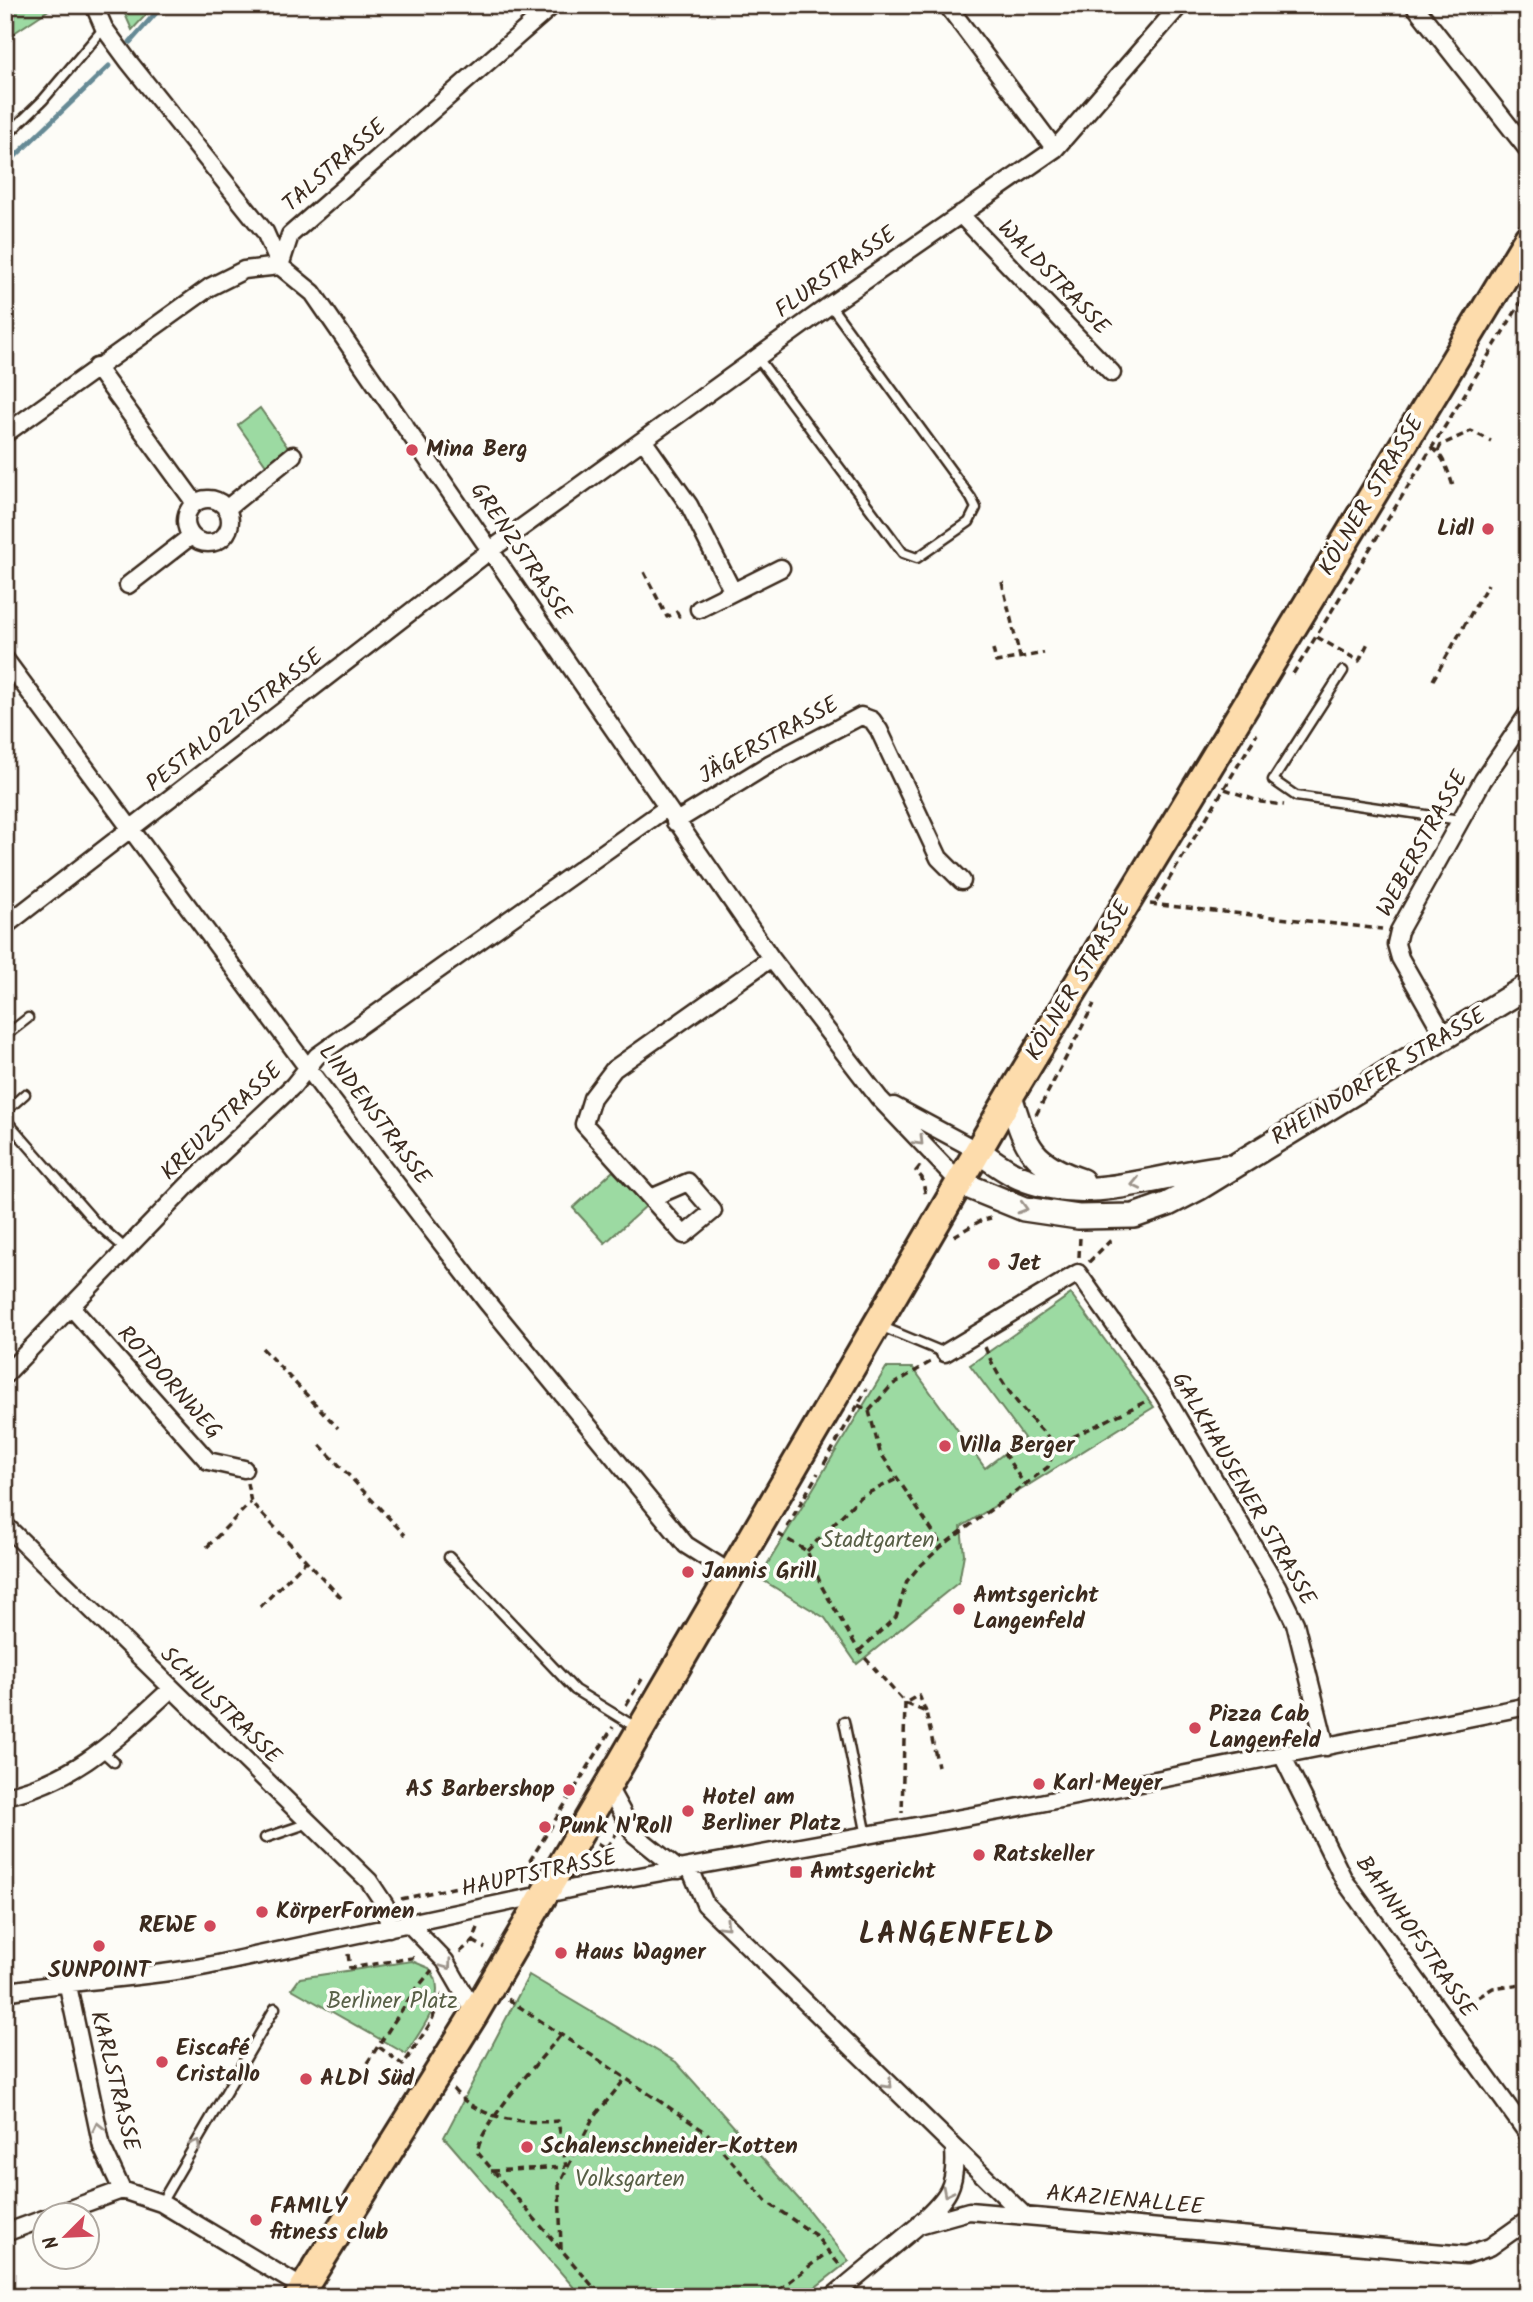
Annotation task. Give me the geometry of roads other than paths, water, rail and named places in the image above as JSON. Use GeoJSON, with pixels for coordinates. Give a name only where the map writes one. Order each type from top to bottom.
{"type":"FeatureCollection","features":[{"type":"Feature","properties":{"kind":"main road","name":"KÖLNER STRASSE"},"geometry":{"type":"LineString","coordinates":[[301,2292],[475,2014],[1010,1096],[1137,907],[1294,624],[1528,239]]}},
{"type":"Feature","properties":{"kind":"main road","name":"RHEINDORFER STRASSE"},"geometry":{"type":"LineString","coordinates":[[960,1183],[1024,1209],[1078,1217],[1134,1216],[1168,1205],[1528,986]]}},
{"type":"Feature","properties":{"kind":"main road"},"geometry":{"type":"LineString","coordinates":[[1010,1096],[1021,1133],[1035,1156],[1052,1171],[1104,1189]]}},
{"type":"Feature","properties":{"kind":"main road","name":"RHEINDORFER STRASSE"},"geometry":{"type":"LineString","coordinates":[[978,1152],[1011,1173],[1044,1186],[1076,1192],[1104,1189],[1187,1171],[1230,1167]]}},
{"type":"Feature","properties":{"kind":"street","name":"GRENZSTRASSE"},"geometry":{"type":"LineString","coordinates":[[93,5],[104,28],[265,232],[280,266],[313,293],[492,549],[670,816],[771,958],[879,1098],[960,1183]]}},
{"type":"Feature","properties":{"kind":"street","name":"TALSTRASSE"},"geometry":{"type":"LineString","coordinates":[[280,266],[290,235],[554,5]]}},
{"type":"Feature","properties":{"kind":"street"},"geometry":{"type":"LineString","coordinates":[[947,5],[1055,149]]}},
{"type":"Feature","properties":{"kind":"street","name":"FLURSTRASSE"},"geometry":{"type":"LineString","coordinates":[[492,549],[830,305],[1055,149],[1180,5]]}},
{"type":"Feature","properties":{"kind":"street"},"geometry":{"type":"LineString","coordinates":[[1414,5],[1528,150]]}},
{"type":"Feature","properties":{"kind":"street","name":"WALDSTRASSE"},"geometry":{"type":"LineString","coordinates":[[960,215],[1112,373]]}},
{"type":"Feature","properties":{"kind":"street"},"geometry":{"type":"LineString","coordinates":[[5,434],[210,287],[243,270],[280,266]]}},
{"type":"Feature","properties":{"kind":"street"},"geometry":{"type":"LineString","coordinates":[[96,367],[195,503]]}},
{"type":"Feature","properties":{"kind":"street"},"geometry":{"type":"LineString","coordinates":[[643,440],[689,505],[733,592]]}},
{"type":"Feature","properties":{"kind":"street"},"geometry":{"type":"LineString","coordinates":[[226,509],[293,456]]}},
{"type":"Feature","properties":{"kind":"street"},"geometry":{"type":"LineString","coordinates":[[211,500],[226,509],[230,522],[222,538],[205,543],[191,536],[186,519],[195,503],[211,500]]}},
{"type":"Feature","properties":{"kind":"street"},"geometry":{"type":"LineString","coordinates":[[128,585],[191,536]]}},
{"type":"Feature","properties":{"kind":"street","name":"PESTALOZZISTRASSE"},"geometry":{"type":"LineString","coordinates":[[5,926],[492,549]]}},
{"type":"Feature","properties":{"kind":"street"},"geometry":{"type":"LineString","coordinates":[[699,609],[782,568]]}},
{"type":"Feature","properties":{"kind":"street","name":"LINDENSTRASSE"},"geometry":{"type":"LineString","coordinates":[[5,659],[486,1301],[686,1545],[732,1574]]}},
{"type":"Feature","properties":{"kind":"street","name":"WEBERSTRASSE"},"geometry":{"type":"LineString","coordinates":[[1445,1037],[1400,958],[1396,944],[1399,931],[1460,820],[1528,714]]}},
{"type":"Feature","properties":{"kind":"street","name":"JÄGERSTRASSE"},"geometry":{"type":"LineString","coordinates":[[670,816],[862,716],[872,720],[879,730],[940,858],[962,881]]}},
{"type":"Feature","properties":{"kind":"street","name":"KREUZSTRASSE"},"geometry":{"type":"LineString","coordinates":[[5,1375],[188,1185],[309,1068],[317,1056],[670,816]]}},
{"type":"Feature","properties":{"kind":"street"},"geometry":{"type":"LineString","coordinates":[[651,1198],[584,1124],[592,1098],[614,1069],[771,958]]}},
{"type":"Feature","properties":{"kind":"street","name":"GRENZSTRASSE"},"geometry":{"type":"LineString","coordinates":[[879,1098],[978,1152]]}},
{"type":"Feature","properties":{"kind":"street","name":"GALKHAUSENER STRASSE"},"geometry":{"type":"LineString","coordinates":[[945,1353],[1078,1273],[1163,1393],[1277,1586],[1295,1623],[1326,1747]]}},
{"type":"Feature","properties":{"kind":"street","name":"ROTDORNWEG"},"geometry":{"type":"LineString","coordinates":[[72,1308],[208,1461],[244,1469]]}},
{"type":"Feature","properties":{"kind":"street","name":"SCHULSTRASSE"},"geometry":{"type":"LineString","coordinates":[[5,1525],[170,1690],[369,1881],[385,1905],[389,1928]]}},
{"type":"Feature","properties":{"kind":"street"},"geometry":{"type":"LineString","coordinates":[[5,1796],[57,1781],[108,1756],[170,1690]]}},
{"type":"Feature","properties":{"kind":"street","name":"HAUPTSTRASSE"},"geometry":{"type":"LineString","coordinates":[[5,1992],[67,1981],[166,1974],[409,1924],[479,1917],[543,1896],[867,1836],[1528,1706]]}},
{"type":"Feature","properties":{"kind":"street","name":"BAHNHOFSTRASSE"},"geometry":{"type":"LineString","coordinates":[[1282,1755],[1344,1880],[1528,2134]]}},
{"type":"Feature","properties":{"kind":"street","name":"HAUPTSTRASSE"},"geometry":{"type":"LineString","coordinates":[[608,1787],[634,1834],[684,1869]]}},
{"type":"Feature","properties":{"kind":"street","name":"AKAZIENALLEE"},"geometry":{"type":"LineString","coordinates":[[684,1869],[705,1904],[954,2150],[1024,2215],[1466,2255],[1490,2247],[1528,2220]]}},
{"type":"Feature","properties":{"kind":"street"},"geometry":{"type":"LineString","coordinates":[[409,1924],[445,1961],[475,2014]]}},
{"type":"Feature","properties":{"kind":"street","name":"KARLSTRASSE"},"geometry":{"type":"LineString","coordinates":[[67,1981],[102,2147],[122,2190]]}},
{"type":"Feature","properties":{"kind":"street"},"geometry":{"type":"LineString","coordinates":[[832,2297],[919,2225],[946,2198],[956,2173],[954,2150]]}},
{"type":"Feature","properties":{"kind":"street"},"geometry":{"type":"LineString","coordinates":[[94,2200],[122,2190],[162,2203],[301,2292]]}},
{"type":"Feature","properties":{"kind":"street"},"geometry":{"type":"LineString","coordinates":[[919,2225],[969,2211],[1024,2215]]}},
{"type":"Feature","properties":{"kind":"street"},"geometry":{"type":"LineString","coordinates":[[5,2233],[32,2223]]}},
{"type":"Feature","properties":{"kind":"lane"},"geometry":{"type":"LineString","coordinates":[[5,138],[43,100],[104,28]]}},
{"type":"Feature","properties":{"kind":"lane"},"geometry":{"type":"LineString","coordinates":[[757,357],[903,553],[917,558],[970,522],[976,508],[971,498],[830,305]]}},
{"type":"Feature","properties":{"kind":"lane"},"geometry":{"type":"LineString","coordinates":[[1343,671],[1273,780],[1296,796],[1460,820]]}},
{"type":"Feature","properties":{"kind":"lane"},"geometry":{"type":"LineString","coordinates":[[5,1036],[28,1018]]}},
{"type":"Feature","properties":{"kind":"lane"},"geometry":{"type":"LineString","coordinates":[[24,1094],[6,1111],[6,1120],[95,1222],[127,1250]]}},
{"type":"Feature","properties":{"kind":"lane"},"geometry":{"type":"LineString","coordinates":[[878,1326],[945,1353]]}},
{"type":"Feature","properties":{"kind":"lane"},"geometry":{"type":"LineString","coordinates":[[449,1557],[575,1690],[639,1730]]}},
{"type":"Feature","properties":{"kind":"lane"},"geometry":{"type":"LineString","coordinates":[[844,1721],[867,1836]]}},
{"type":"Feature","properties":{"kind":"lane"},"geometry":{"type":"LineString","coordinates":[[265,1838],[309,1824]]}},
{"type":"Feature","properties":{"kind":"lane"},"geometry":{"type":"LineString","coordinates":[[162,2203],[275,2008]]}},
{"type":"Feature","properties":{"kind":"waterway"},"geometry":{"type":"LineString","coordinates":[[130,42],[163,5]]}},
{"type":"Feature","properties":{"kind":"waterway"},"geometry":{"type":"LineString","coordinates":[[5,166],[109,66]]}},
{"type":"Feature","properties":{"kind":"place","name":"Mina Berg"},"geometry":{"type":"Point","coordinates":[412,450]}},
{"type":"Feature","properties":{"kind":"place","name":"Lidl"},"geometry":{"type":"Point","coordinates":[1488,529]}},
{"type":"Feature","properties":{"kind":"place","name":"Jet"},"geometry":{"type":"Point","coordinates":[994,1264]}},
{"type":"Feature","properties":{"kind":"place","name":"Villa Berger"},"geometry":{"type":"Point","coordinates":[945,1446]}},
{"type":"Feature","properties":{"kind":"place","name":"Jannis Grill"},"geometry":{"type":"Point","coordinates":[688,1572]}},
{"type":"Feature","properties":{"kind":"place","name":"Amtsgericht Langenfeld"},"geometry":{"type":"Point","coordinates":[959,1609]}},
{"type":"Feature","properties":{"kind":"place","name":"Pizza Cab Langenfeld"},"geometry":{"type":"Point","coordinates":[1195,1728]}},
{"type":"Feature","properties":{"kind":"place","name":"Karl Meyer"},"geometry":{"type":"Point","coordinates":[1039,1784]}},
{"type":"Feature","properties":{"kind":"place","name":"AS Barbershop"},"geometry":{"type":"Point","coordinates":[569,1790]}},
{"type":"Feature","properties":{"kind":"place","name":"Hotel am Berliner Platz"},"geometry":{"type":"Point","coordinates":[688,1811]}},
{"type":"Feature","properties":{"kind":"place","name":"Punk N'Roll"},"geometry":{"type":"Point","coordinates":[545,1827]}},
{"type":"Feature","properties":{"kind":"place","name":"Ratskeller"},"geometry":{"type":"Point","coordinates":[979,1855]}},
{"type":"Feature","properties":{"kind":"place","name":"Amtsgericht"},"geometry":{"type":"Point","coordinates":[796,1872]}},
{"type":"Feature","properties":{"kind":"place","name":"KörperFormen"},"geometry":{"type":"Point","coordinates":[262,1912]}},
{"type":"Feature","properties":{"kind":"place","name":"REWE"},"geometry":{"type":"Point","coordinates":[210,1926]}},
{"type":"Feature","properties":{"kind":"place","name":"SUNPOINT"},"geometry":{"type":"Point","coordinates":[99,1946]}},
{"type":"Feature","properties":{"kind":"place","name":"Haus Wagner"},"geometry":{"type":"Point","coordinates":[561,1953]}},
{"type":"Feature","properties":{"kind":"place","name":"Eiscafé Cristallo"},"geometry":{"type":"Point","coordinates":[162,2062]}},
{"type":"Feature","properties":{"kind":"place","name":"ALDI Süd"},"geometry":{"type":"Point","coordinates":[306,2079]}},
{"type":"Feature","properties":{"kind":"place","name":"Schalenschneider-Kotten"},"geometry":{"type":"Point","coordinates":[527,2147]}},
{"type":"Feature","properties":{"kind":"place","name":"FAMILY fitness club"},"geometry":{"type":"Point","coordinates":[256,2220]}},
{"type":"Feature","properties":{"kind":"district","name":"LANGENFELD"},"geometry":{"type":"Point","coordinates":[957,1935]}},
{"type":"Feature","properties":{"kind":"park label","name":"Stadtgarten"},"geometry":{"type":"Point","coordinates":[878,1541]}},
{"type":"Feature","properties":{"kind":"park label","name":"Berliner Platz"},"geometry":{"type":"Point","coordinates":[392,2002]}},
{"type":"Feature","properties":{"kind":"park label","name":"Volksgarten"},"geometry":{"type":"Point","coordinates":[630,2180]}}]}
